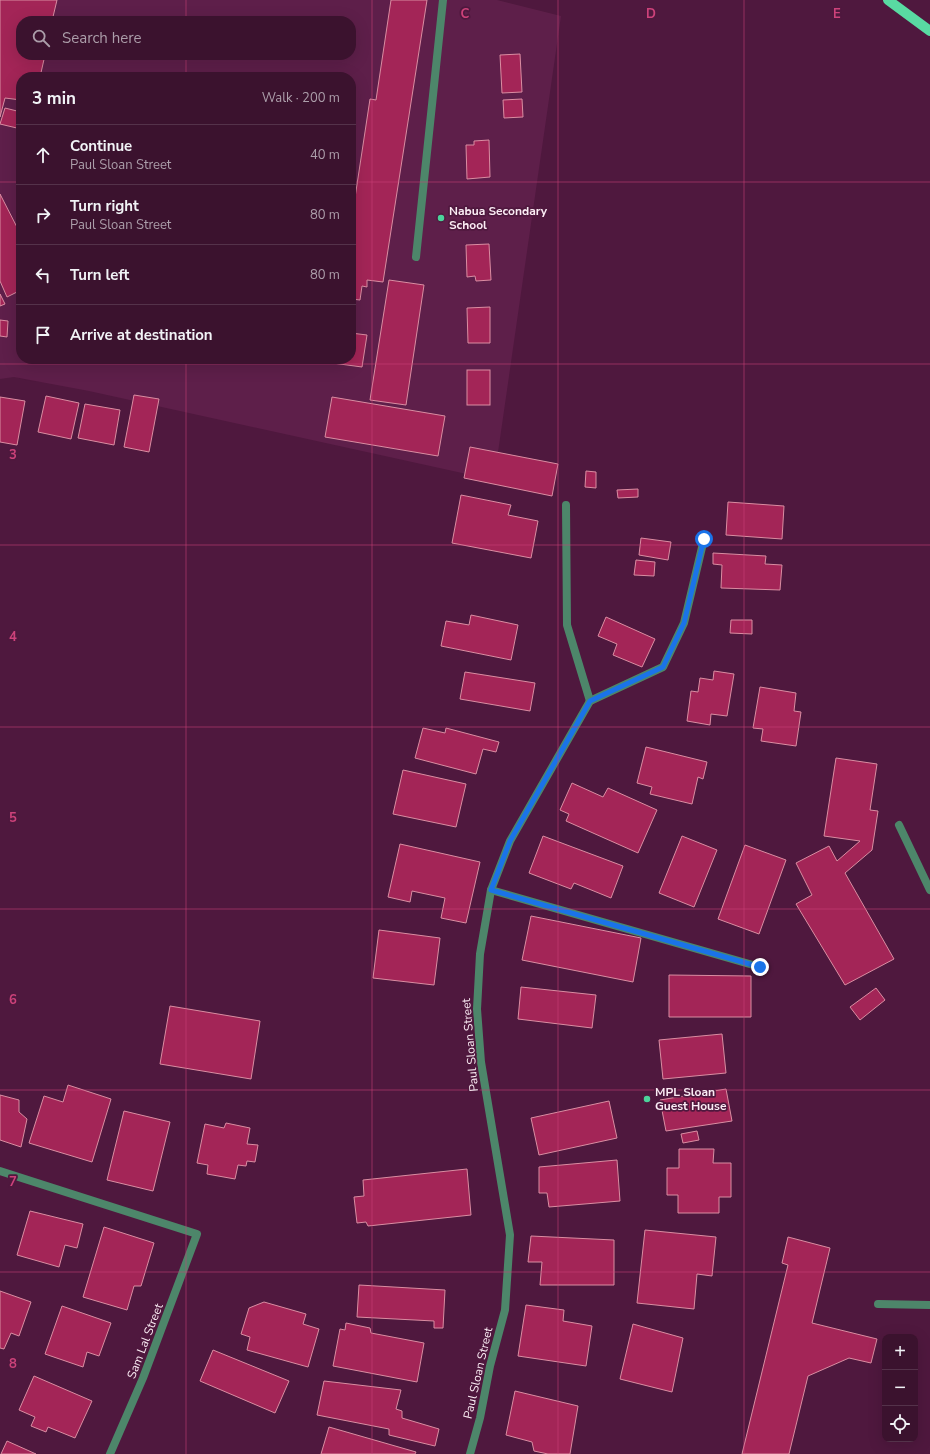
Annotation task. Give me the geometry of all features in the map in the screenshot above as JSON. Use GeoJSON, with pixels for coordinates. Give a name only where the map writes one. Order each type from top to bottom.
{"type":"FeatureCollection","features":[{"type":"Feature","properties":{"kind":"main road"},"geometry":{"type":"LineString","coordinates":[[888,0],[930,31]]}},
{"type":"Feature","properties":{"kind":"street"},"geometry":{"type":"LineString","coordinates":[[416,257],[443,0]]}},
{"type":"Feature","properties":{"kind":"street"},"geometry":{"type":"LineString","coordinates":[[566,504],[566,625],[590,701],[663,667],[684,623],[704,539]]}},
{"type":"Feature","properties":{"kind":"street","name":"Paul Sloan Street"},"geometry":{"type":"LineString","coordinates":[[470,1454],[480,1418],[490,1366],[505,1310],[510,1235],[481,1062],[477,1009],[480,954],[491,890],[510,841],[590,701]]}},
{"type":"Feature","properties":{"kind":"street"},"geometry":{"type":"LineString","coordinates":[[899,825],[930,890]]}},
{"type":"Feature","properties":{"kind":"street"},"geometry":{"type":"LineString","coordinates":[[491,890],[760,967]]}},
{"type":"Feature","properties":{"kind":"street","name":"Sam Lal Street"},"geometry":{"type":"LineString","coordinates":[[0,1171],[198,1234],[143,1378],[110,1454]]}},
{"type":"Feature","properties":{"kind":"street"},"geometry":{"type":"LineString","coordinates":[[878,1304],[930,1305]]}},
{"type":"Feature","properties":{"kind":"shaded area","name":"Nabua Secondary School"},"geometry":{"type":"Polygon","coordinates":[[[0,0],[497,0],[561,16],[494,480],[89,391],[14,377],[0,379],[0,0]]]}},
{"type":"Feature","properties":{"kind":"building"},"geometry":{"type":"Polygon","coordinates":[[[0,0],[57,0],[53,16],[16,16],[16,60],[44,60],[41,72],[16,72],[16,99],[5,98],[0,117],[0,0]]]}},
{"type":"Feature","properties":{"kind":"building"},"geometry":{"type":"Polygon","coordinates":[[[391,0],[427,0],[383,282],[367,280],[367,287],[362,286],[360,300],[356,300],[356,191],[370,99],[376,100],[391,0]]]}},
{"type":"Feature","properties":{"kind":"building"},"geometry":{"type":"Polygon","coordinates":[[[520,54],[522,92],[502,93],[500,55],[520,54]]]}},
{"type":"Feature","properties":{"kind":"building"},"geometry":{"type":"Polygon","coordinates":[[[522,99],[523,117],[504,118],[503,100],[522,99]]]}},
{"type":"Feature","properties":{"kind":"building"},"geometry":{"type":"Polygon","coordinates":[[[5,108],[16,111],[16,128],[0,124],[5,108]]]}},
{"type":"Feature","properties":{"kind":"building"},"geometry":{"type":"Polygon","coordinates":[[[489,140],[490,177],[467,179],[466,145],[474,145],[474,141],[489,140]]]}},
{"type":"Feature","properties":{"kind":"building"},"geometry":{"type":"Polygon","coordinates":[[[0,194],[16,225],[16,292],[7,297],[0,281],[0,194]]]}},
{"type":"Feature","properties":{"kind":"building"},"geometry":{"type":"Polygon","coordinates":[[[489,244],[491,280],[476,281],[475,276],[467,277],[466,245],[489,244]]]}},
{"type":"Feature","properties":{"kind":"building"},"geometry":{"type":"Polygon","coordinates":[[[389,280],[424,285],[406,405],[370,400],[389,280]]]}},
{"type":"Feature","properties":{"kind":"building"},"geometry":{"type":"Polygon","coordinates":[[[0,294],[5,304],[0,306],[0,294]]]}},
{"type":"Feature","properties":{"kind":"building"},"geometry":{"type":"Polygon","coordinates":[[[490,307],[490,343],[468,343],[467,308],[490,307]]]}},
{"type":"Feature","properties":{"kind":"building"},"geometry":{"type":"Polygon","coordinates":[[[0,320],[8,321],[7,337],[0,336],[0,320]]]}},
{"type":"Feature","properties":{"kind":"building"},"geometry":{"type":"Polygon","coordinates":[[[356,334],[367,335],[362,367],[340,364],[356,364],[356,334]]]}},
{"type":"Feature","properties":{"kind":"building"},"geometry":{"type":"Polygon","coordinates":[[[467,370],[490,370],[490,405],[467,405],[467,370]]]}},
{"type":"Feature","properties":{"kind":"building"},"geometry":{"type":"Polygon","coordinates":[[[134,395],[159,399],[149,452],[124,447],[134,395]]]}},
{"type":"Feature","properties":{"kind":"building"},"geometry":{"type":"Polygon","coordinates":[[[46,396],[79,403],[71,439],[38,432],[46,396]]]}},
{"type":"Feature","properties":{"kind":"building"},"geometry":{"type":"Polygon","coordinates":[[[0,397],[25,401],[17,445],[0,442],[0,397]]]}},
{"type":"Feature","properties":{"kind":"building"},"geometry":{"type":"Polygon","coordinates":[[[332,397],[445,416],[438,456],[325,437],[332,397]]]}},
{"type":"Feature","properties":{"kind":"building"},"geometry":{"type":"Polygon","coordinates":[[[85,404],[120,410],[114,445],[78,438],[85,404]]]}},
{"type":"Feature","properties":{"kind":"building"},"geometry":{"type":"Polygon","coordinates":[[[470,447],[558,464],[552,496],[464,478],[470,447]]]}},
{"type":"Feature","properties":{"kind":"building"},"geometry":{"type":"Polygon","coordinates":[[[586,471],[596,472],[596,488],[585,487],[586,471]]]}},
{"type":"Feature","properties":{"kind":"building"},"geometry":{"type":"Polygon","coordinates":[[[638,489],[638,497],[618,498],[617,490],[638,489]]]}},
{"type":"Feature","properties":{"kind":"building"},"geometry":{"type":"Polygon","coordinates":[[[461,495],[511,505],[508,515],[538,521],[531,558],[452,543],[461,495]]]}},
{"type":"Feature","properties":{"kind":"building"},"geometry":{"type":"Polygon","coordinates":[[[728,502],[784,506],[782,539],[726,535],[728,502]]]}},
{"type":"Feature","properties":{"kind":"building"},"geometry":{"type":"Polygon","coordinates":[[[641,538],[671,542],[668,560],[639,555],[641,538]]]}},
{"type":"Feature","properties":{"kind":"building"},"geometry":{"type":"Polygon","coordinates":[[[713,553],[766,556],[765,564],[782,565],[780,590],[721,588],[722,565],[713,564],[713,553]]]}},
{"type":"Feature","properties":{"kind":"building"},"geometry":{"type":"Polygon","coordinates":[[[636,560],[655,562],[654,576],[634,575],[636,560]]]}},
{"type":"Feature","properties":{"kind":"building"},"geometry":{"type":"Polygon","coordinates":[[[471,615],[518,625],[511,660],[441,646],[446,621],[469,625],[471,615]]]}},
{"type":"Feature","properties":{"kind":"building"},"geometry":{"type":"Polygon","coordinates":[[[606,617],[655,639],[642,667],[613,655],[617,644],[598,636],[606,617]]]}},
{"type":"Feature","properties":{"kind":"building"},"geometry":{"type":"Polygon","coordinates":[[[731,620],[752,620],[752,634],[730,633],[731,620]]]}},
{"type":"Feature","properties":{"kind":"building"},"geometry":{"type":"Polygon","coordinates":[[[714,671],[734,674],[727,716],[711,714],[710,725],[687,721],[691,691],[698,692],[700,678],[713,680],[714,671]]]}},
{"type":"Feature","properties":{"kind":"building"},"geometry":{"type":"Polygon","coordinates":[[[465,672],[535,683],[530,711],[460,699],[465,672]]]}},
{"type":"Feature","properties":{"kind":"building"},"geometry":{"type":"Polygon","coordinates":[[[760,687],[796,693],[794,711],[801,712],[796,746],[761,741],[763,729],[753,728],[760,687]]]}},
{"type":"Feature","properties":{"kind":"building"},"geometry":{"type":"Polygon","coordinates":[[[423,728],[445,733],[446,728],[499,742],[496,752],[483,749],[476,774],[415,758],[423,728]]]}},
{"type":"Feature","properties":{"kind":"building"},"geometry":{"type":"Polygon","coordinates":[[[646,747],[707,762],[703,779],[698,777],[692,804],[650,794],[652,787],[637,783],[646,747]]]}},
{"type":"Feature","properties":{"kind":"building"},"geometry":{"type":"Polygon","coordinates":[[[836,758],[877,764],[870,810],[878,811],[872,850],[845,873],[894,959],[845,985],[796,904],[812,895],[796,863],[829,846],[837,861],[860,841],[824,836],[836,758]]]}},
{"type":"Feature","properties":{"kind":"building"},"geometry":{"type":"Polygon","coordinates":[[[403,770],[466,784],[456,827],[393,814],[403,770]]]}},
{"type":"Feature","properties":{"kind":"building"},"geometry":{"type":"Polygon","coordinates":[[[572,783],[603,797],[608,788],[657,810],[638,853],[566,821],[569,814],[560,810],[572,783]]]}},
{"type":"Feature","properties":{"kind":"building"},"geometry":{"type":"Polygon","coordinates":[[[543,836],[623,866],[611,898],[574,883],[571,889],[529,873],[543,836]]]}},
{"type":"Feature","properties":{"kind":"building"},"geometry":{"type":"Polygon","coordinates":[[[682,836],[717,850],[694,907],[659,893],[682,836]]]}},
{"type":"Feature","properties":{"kind":"building"},"geometry":{"type":"Polygon","coordinates":[[[400,844],[480,862],[466,923],[441,918],[445,898],[412,891],[410,902],[388,897],[400,844]]]}},
{"type":"Feature","properties":{"kind":"building"},"geometry":{"type":"Polygon","coordinates":[[[745,845],[786,860],[759,934],[718,919],[745,845]]]}},
{"type":"Feature","properties":{"kind":"building"},"geometry":{"type":"Polygon","coordinates":[[[531,916],[641,938],[633,982],[522,960],[531,916]]]}},
{"type":"Feature","properties":{"kind":"building"},"geometry":{"type":"Polygon","coordinates":[[[379,930],[440,938],[434,985],[373,978],[379,930]]]}},
{"type":"Feature","properties":{"kind":"building"},"geometry":{"type":"Polygon","coordinates":[[[669,975],[751,976],[751,1017],[669,1017],[669,975]]]}},
{"type":"Feature","properties":{"kind":"building"},"geometry":{"type":"Polygon","coordinates":[[[521,987],[596,995],[592,1028],[518,1019],[521,987]]]}},
{"type":"Feature","properties":{"kind":"building"},"geometry":{"type":"Polygon","coordinates":[[[876,988],[885,1000],[860,1020],[850,1007],[876,988]]]}},
{"type":"Feature","properties":{"kind":"building"},"geometry":{"type":"Polygon","coordinates":[[[170,1006],[260,1021],[251,1079],[160,1064],[170,1006]]]}},
{"type":"Feature","properties":{"kind":"building"},"geometry":{"type":"Polygon","coordinates":[[[722,1034],[726,1073],[663,1079],[659,1040],[722,1034]]]}},
{"type":"Feature","properties":{"kind":"building"},"geometry":{"type":"Polygon","coordinates":[[[68,1085],[111,1099],[92,1162],[29,1143],[44,1096],[63,1102],[68,1085]]]}},
{"type":"Feature","properties":{"kind":"building"},"geometry":{"type":"Polygon","coordinates":[[[726,1089],[732,1121],[666,1131],[660,1100],[726,1089]]]}},
{"type":"Feature","properties":{"kind":"building"},"geometry":{"type":"Polygon","coordinates":[[[0,1095],[19,1100],[19,1112],[27,1119],[21,1147],[0,1140],[0,1095]]]}},
{"type":"Feature","properties":{"kind":"building"},"geometry":{"type":"Polygon","coordinates":[[[609,1101],[617,1138],[539,1155],[531,1118],[609,1101]]]}},
{"type":"Feature","properties":{"kind":"building"},"geometry":{"type":"Polygon","coordinates":[[[124,1111],[170,1122],[153,1191],[107,1180],[124,1111]]]}},
{"type":"Feature","properties":{"kind":"building"},"geometry":{"type":"Polygon","coordinates":[[[226,1123],[250,1128],[247,1144],[258,1145],[255,1162],[247,1161],[246,1166],[238,1165],[235,1179],[207,1174],[208,1165],[197,1163],[205,1124],[224,1128],[226,1123]]]}},
{"type":"Feature","properties":{"kind":"building"},"geometry":{"type":"Polygon","coordinates":[[[697,1131],[699,1140],[683,1143],[681,1134],[697,1131]]]}},
{"type":"Feature","properties":{"kind":"building"},"geometry":{"type":"Polygon","coordinates":[[[679,1149],[714,1149],[713,1163],[731,1163],[731,1197],[719,1197],[719,1213],[678,1213],[678,1195],[667,1195],[667,1168],[679,1168],[679,1149]]]}},
{"type":"Feature","properties":{"kind":"building"},"geometry":{"type":"Polygon","coordinates":[[[617,1160],[620,1201],[549,1207],[547,1193],[539,1193],[539,1167],[617,1160]]]}},
{"type":"Feature","properties":{"kind":"building"},"geometry":{"type":"Polygon","coordinates":[[[467,1169],[471,1215],[368,1226],[366,1222],[357,1223],[354,1197],[364,1196],[363,1180],[467,1169]]]}},
{"type":"Feature","properties":{"kind":"building"},"geometry":{"type":"Polygon","coordinates":[[[30,1211],[83,1224],[77,1248],[65,1245],[59,1267],[17,1255],[30,1211]]]}},
{"type":"Feature","properties":{"kind":"building"},"geometry":{"type":"Polygon","coordinates":[[[104,1227],[154,1243],[141,1286],[134,1286],[127,1310],[83,1297],[104,1227]]]}},
{"type":"Feature","properties":{"kind":"building"},"geometry":{"type":"Polygon","coordinates":[[[645,1230],[716,1237],[712,1276],[697,1274],[694,1309],[637,1303],[645,1230]]]}},
{"type":"Feature","properties":{"kind":"building"},"geometry":{"type":"Polygon","coordinates":[[[531,1236],[614,1240],[614,1285],[540,1285],[542,1262],[528,1262],[531,1236]]]}},
{"type":"Feature","properties":{"kind":"building"},"geometry":{"type":"Polygon","coordinates":[[[788,1237],[830,1248],[812,1323],[877,1339],[871,1363],[849,1358],[808,1376],[789,1454],[742,1454],[788,1265],[782,1263],[788,1237]]]}},
{"type":"Feature","properties":{"kind":"building"},"geometry":{"type":"Polygon","coordinates":[[[359,1285],[445,1290],[443,1328],[434,1328],[434,1321],[357,1317],[359,1285]]]}},
{"type":"Feature","properties":{"kind":"building"},"geometry":{"type":"Polygon","coordinates":[[[0,1291],[31,1302],[19,1336],[11,1333],[4,1349],[0,1348],[0,1291]]]}},
{"type":"Feature","properties":{"kind":"building"},"geometry":{"type":"Polygon","coordinates":[[[264,1302],[306,1314],[303,1324],[319,1329],[308,1367],[247,1350],[250,1337],[241,1334],[249,1308],[264,1302]]]}},
{"type":"Feature","properties":{"kind":"building"},"geometry":{"type":"Polygon","coordinates":[[[526,1305],[564,1310],[563,1321],[592,1326],[586,1366],[518,1356],[526,1305]]]}},
{"type":"Feature","properties":{"kind":"building"},"geometry":{"type":"Polygon","coordinates":[[[62,1306],[111,1323],[99,1356],[87,1352],[83,1367],[45,1354],[62,1306]]]}},
{"type":"Feature","properties":{"kind":"building"},"geometry":{"type":"Polygon","coordinates":[[[346,1323],[370,1328],[371,1333],[424,1343],[417,1382],[333,1366],[340,1329],[345,1330],[346,1323]]]}},
{"type":"Feature","properties":{"kind":"building"},"geometry":{"type":"Polygon","coordinates":[[[633,1324],[683,1338],[672,1392],[620,1379],[633,1324]]]}},
{"type":"Feature","properties":{"kind":"building"},"geometry":{"type":"Polygon","coordinates":[[[213,1350],[289,1381],[275,1413],[200,1381],[213,1350]]]}},
{"type":"Feature","properties":{"kind":"building"},"geometry":{"type":"Polygon","coordinates":[[[34,1376],[92,1401],[75,1438],[48,1427],[46,1432],[31,1426],[35,1417],[19,1410],[34,1376]]]}},
{"type":"Feature","properties":{"kind":"building"},"geometry":{"type":"Polygon","coordinates":[[[324,1381],[401,1390],[396,1409],[402,1411],[402,1418],[439,1429],[435,1446],[389,1435],[389,1429],[317,1415],[324,1381]]]}},
{"type":"Feature","properties":{"kind":"building"},"geometry":{"type":"Polygon","coordinates":[[[515,1391],[578,1406],[570,1454],[548,1454],[534,1451],[532,1442],[506,1435],[515,1391]]]}},
{"type":"Feature","properties":{"kind":"building"},"geometry":{"type":"Polygon","coordinates":[[[329,1427],[416,1452],[415,1454],[321,1454],[329,1427]]]}},
{"type":"Feature","properties":{"kind":"building"},"geometry":{"type":"Polygon","coordinates":[[[7,1441],[36,1454],[1,1454],[7,1441]]]}},
{"type":"Feature","properties":{"kind":"place","name":"Nabua Secondary School"},"geometry":{"type":"Point","coordinates":[441,218]}},
{"type":"Feature","properties":{"kind":"place","name":"MPL Sloan Guest House"},"geometry":{"type":"Point","coordinates":[647,1099]}},
{"type":"Feature","properties":{"kind":"route"},"geometry":{"type":"LineString","coordinates":[[704,539],[684,623],[663,667],[590,701],[536,793],[510,841],[491,890],[760,967]]}}]}
